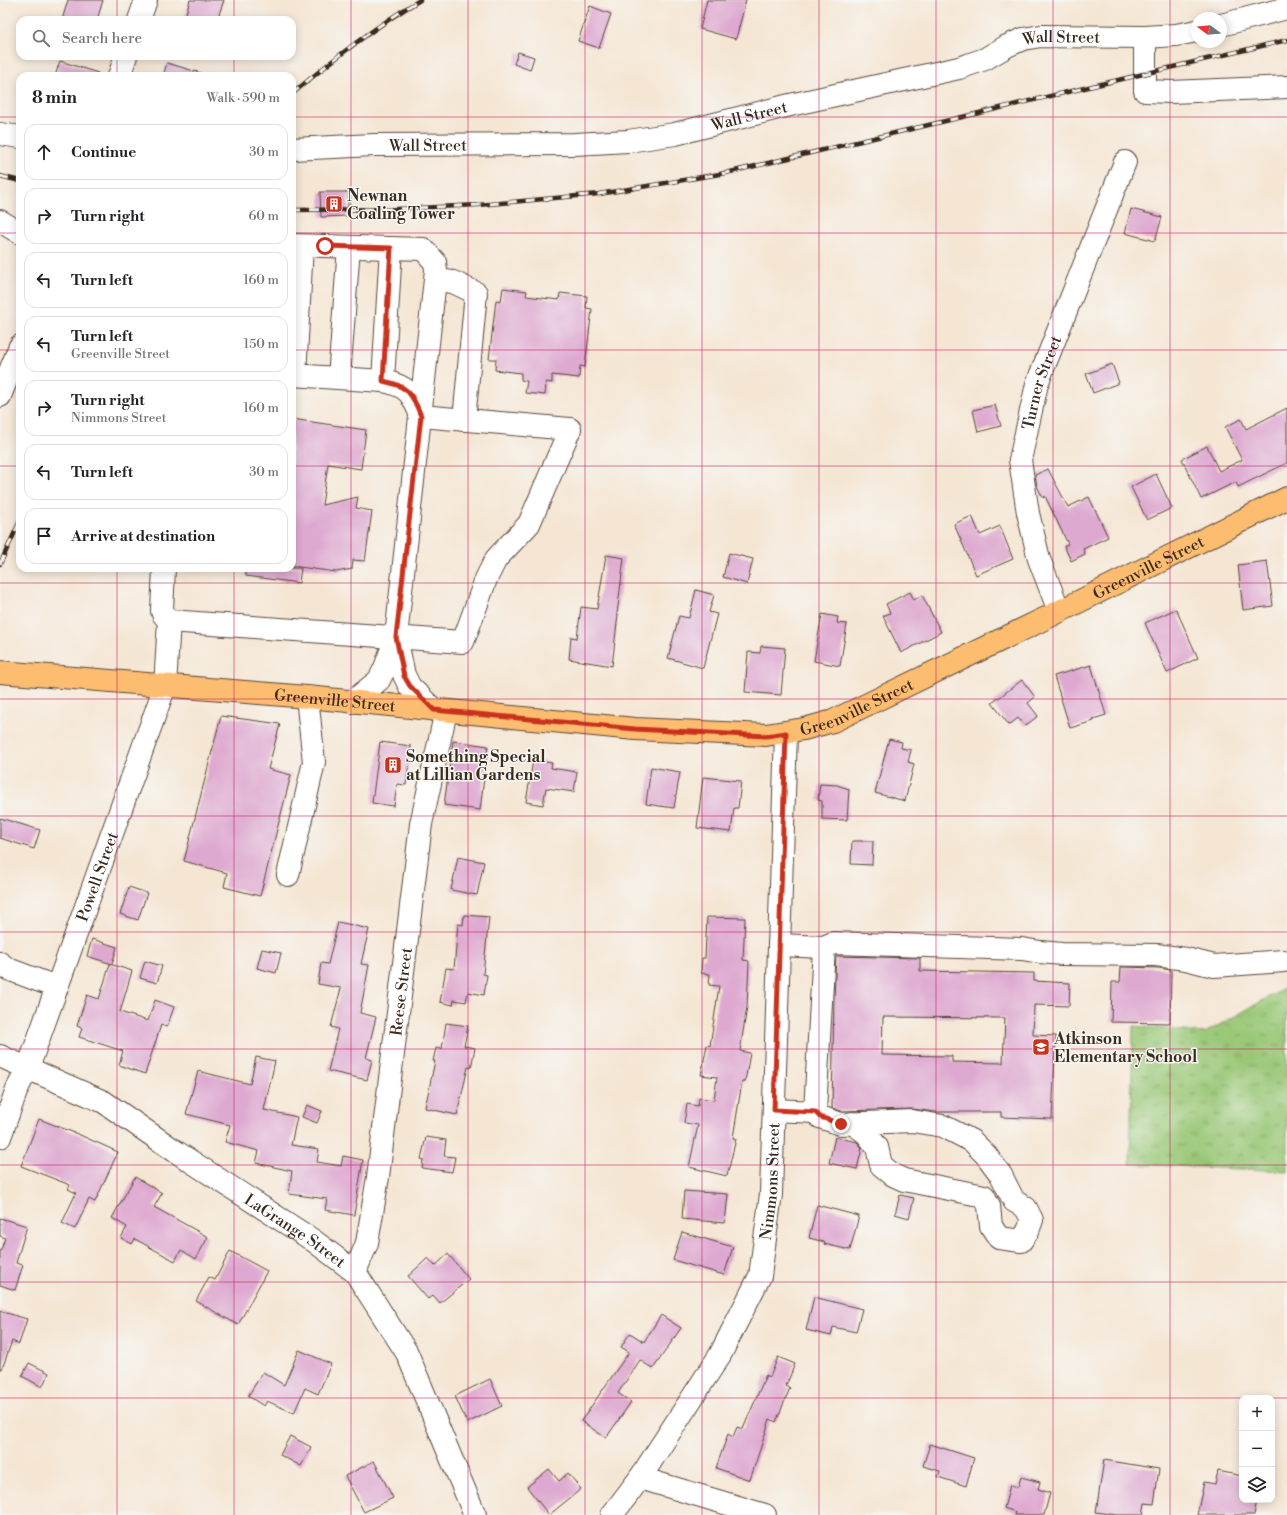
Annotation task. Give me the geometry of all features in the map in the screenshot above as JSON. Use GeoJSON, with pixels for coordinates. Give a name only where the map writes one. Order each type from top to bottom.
{"type":"FeatureCollection","features":[{"type":"Feature","properties":{"kind":"main road","name":"Greenville Street"},"geometry":{"type":"LineString","coordinates":[[0,672],[307,697],[635,729],[766,736],[786,733],[833,721],[1287,498]]}},
{"type":"Feature","properties":{"kind":"street"},"geometry":{"type":"LineString","coordinates":[[140,16],[146,0]]}},
{"type":"Feature","properties":{"kind":"street"},"geometry":{"type":"LineString","coordinates":[[1227,23],[1287,8]]}},
{"type":"Feature","properties":{"kind":"street","name":"Wall Street"},"geometry":{"type":"LineString","coordinates":[[296,149],[374,145],[575,144],[628,142],[674,134],[790,105],[958,68],[985,59],[1007,46],[1023,39],[1041,36],[1145,37],[1176,35],[1191,32]]}},
{"type":"Feature","properties":{"kind":"street"},"geometry":{"type":"LineString","coordinates":[[1145,37],[1145,91],[1287,88]]}},
{"type":"Feature","properties":{"kind":"street"},"geometry":{"type":"LineString","coordinates":[[120,72],[125,60]]}},
{"type":"Feature","properties":{"kind":"street"},"geometry":{"type":"LineString","coordinates":[[0,134],[16,136]]}},
{"type":"Feature","properties":{"kind":"street","name":"Turner Street"},"geometry":{"type":"LineString","coordinates":[[1059,611],[1040,559],[1028,513],[1020,460],[1037,384],[1125,162]]}},
{"type":"Feature","properties":{"kind":"street"},"geometry":{"type":"LineString","coordinates":[[0,221],[16,231]]}},
{"type":"Feature","properties":{"kind":"street"},"geometry":{"type":"LineString","coordinates":[[296,278],[297,245],[423,249],[435,262],[436,280],[396,637],[379,680],[352,702]]}},
{"type":"Feature","properties":{"kind":"street"},"geometry":{"type":"LineString","coordinates":[[339,378],[349,247]]}},
{"type":"Feature","properties":{"kind":"street"},"geometry":{"type":"LineString","coordinates":[[383,381],[391,248]]}},
{"type":"Feature","properties":{"kind":"street"},"geometry":{"type":"LineString","coordinates":[[436,280],[453,282],[476,293],[464,420]]}},
{"type":"Feature","properties":{"kind":"street"},"geometry":{"type":"LineString","coordinates":[[0,396],[12,348]]}},
{"type":"Feature","properties":{"kind":"street"},"geometry":{"type":"LineString","coordinates":[[296,375],[383,381],[396,384],[404,387],[421,416]]}},
{"type":"Feature","properties":{"kind":"street"},"geometry":{"type":"LineString","coordinates":[[164,572],[162,611],[169,621],[463,642],[486,579],[496,559],[529,524],[570,429],[421,416]]}},
{"type":"Feature","properties":{"kind":"street","name":"Powell Street"},"geometry":{"type":"LineString","coordinates":[[0,1137],[17,1089],[28,1068],[165,686],[169,621]]}},
{"type":"Feature","properties":{"kind":"street"},"geometry":{"type":"LineString","coordinates":[[396,637],[404,676],[410,686],[440,710]]}},
{"type":"Feature","properties":{"kind":"street"},"geometry":{"type":"LineString","coordinates":[[288,875],[314,762],[307,697]]}},
{"type":"Feature","properties":{"kind":"street","name":"Reese Street"},"geometry":{"type":"LineString","coordinates":[[355,1272],[367,1243],[378,1177],[421,824],[440,710]]}},
{"type":"Feature","properties":{"kind":"street","name":"Nimmons Street"},"geometry":{"type":"LineString","coordinates":[[612,1515],[640,1478],[720,1355],[760,1276],[771,1194],[786,733]]}},
{"type":"Feature","properties":{"kind":"street"},"geometry":{"type":"LineString","coordinates":[[779,945],[824,947],[833,943],[1022,949],[1062,954],[1156,955],[1186,959],[1214,966],[1284,961]]}},
{"type":"Feature","properties":{"kind":"street"},"geometry":{"type":"LineString","coordinates":[[815,1112],[824,947]]}},
{"type":"Feature","properties":{"kind":"street"},"geometry":{"type":"LineString","coordinates":[[0,963],[8,969],[56,987]]}},
{"type":"Feature","properties":{"kind":"street","name":"LaGrange Street"},"geometry":{"type":"LineString","coordinates":[[0,1056],[104,1102],[314,1241],[355,1272],[407,1354],[475,1515]]}},
{"type":"Feature","properties":{"kind":"street"},"geometry":{"type":"LineString","coordinates":[[774,1110],[815,1112],[820,1117],[841,1124],[852,1123],[912,1121],[943,1126],[972,1141],[986,1155],[1001,1175],[1014,1201],[1026,1208],[1032,1220],[1028,1231],[1021,1241],[999,1238],[991,1226],[989,1206],[984,1196],[904,1180],[893,1175],[881,1165],[877,1147],[866,1133],[852,1123]]}},
{"type":"Feature","properties":{"kind":"street"},"geometry":{"type":"LineString","coordinates":[[640,1478],[765,1515]]}},
{"type":"Feature","properties":{"kind":"green space"},"geometry":{"type":"Polygon","coordinates":[[[1287,987],[1287,1171],[1130,1164],[1133,1026],[1205,1033],[1287,987]]]}},
{"type":"Feature","properties":{"kind":"building"},"geometry":{"type":"Polygon","coordinates":[[[68,0],[103,0],[98,16],[63,16],[68,0]]]}},
{"type":"Feature","properties":{"kind":"building"},"geometry":{"type":"Polygon","coordinates":[[[190,0],[224,0],[218,16],[185,16],[190,0]]]}},
{"type":"Feature","properties":{"kind":"building"},"geometry":{"type":"Polygon","coordinates":[[[707,0],[746,0],[736,39],[700,29],[707,0]]]}},
{"type":"Feature","properties":{"kind":"building"},"geometry":{"type":"Polygon","coordinates":[[[590,6],[611,14],[599,48],[578,41],[590,6]]]}},
{"type":"Feature","properties":{"kind":"building"},"geometry":{"type":"Polygon","coordinates":[[[518,52],[534,57],[530,70],[514,64],[518,52]]]}},
{"type":"Feature","properties":{"kind":"building"},"geometry":{"type":"Polygon","coordinates":[[[60,61],[95,72],[56,72],[60,61]]]}},
{"type":"Feature","properties":{"kind":"building"},"geometry":{"type":"Polygon","coordinates":[[[167,63],[198,72],[164,72],[167,63]]]}},
{"type":"Feature","properties":{"kind":"building","name":"Newnan Coaling Tower"},"geometry":{"type":"Polygon","coordinates":[[[320,192],[348,192],[348,216],[321,217],[320,192]]]}},
{"type":"Feature","properties":{"kind":"building"},"geometry":{"type":"Polygon","coordinates":[[[1131,209],[1162,217],[1155,241],[1125,233],[1131,209]]]}},
{"type":"Feature","properties":{"kind":"building"},"geometry":{"type":"Polygon","coordinates":[[[503,288],[527,291],[526,296],[559,300],[560,293],[587,296],[586,308],[592,309],[585,367],[580,366],[579,378],[552,375],[552,383],[546,382],[545,395],[525,393],[527,381],[521,380],[521,373],[495,370],[496,359],[489,359],[496,300],[501,301],[503,288]]]}},
{"type":"Feature","properties":{"kind":"building"},"geometry":{"type":"Polygon","coordinates":[[[1112,364],[1119,383],[1093,393],[1086,374],[1112,364]]]}},
{"type":"Feature","properties":{"kind":"building"},"geometry":{"type":"Polygon","coordinates":[[[995,405],[1001,426],[978,432],[973,410],[995,405]]]}},
{"type":"Feature","properties":{"kind":"building"},"geometry":{"type":"Polygon","coordinates":[[[1287,408],[1287,463],[1238,487],[1236,482],[1201,499],[1182,459],[1207,446],[1219,471],[1242,460],[1225,427],[1241,419],[1246,429],[1287,408]]]}},
{"type":"Feature","properties":{"kind":"building"},"geometry":{"type":"Polygon","coordinates":[[[296,420],[366,430],[361,469],[328,464],[322,505],[358,497],[356,508],[372,511],[365,561],[353,560],[352,569],[336,572],[296,567],[296,420]]]}},
{"type":"Feature","properties":{"kind":"building"},"geometry":{"type":"Polygon","coordinates":[[[1048,469],[1068,507],[1089,497],[1108,537],[1083,549],[1085,554],[1071,561],[1064,546],[1068,544],[1045,496],[1043,498],[1037,486],[1035,475],[1048,469]]]}},
{"type":"Feature","properties":{"kind":"building"},"geometry":{"type":"Polygon","coordinates":[[[1156,474],[1172,508],[1147,520],[1131,487],[1156,474]]]}},
{"type":"Feature","properties":{"kind":"building"},"geometry":{"type":"Polygon","coordinates":[[[972,516],[980,535],[1000,526],[1013,559],[976,575],[954,524],[972,516]]]}},
{"type":"Feature","properties":{"kind":"building"},"geometry":{"type":"Polygon","coordinates":[[[729,553],[753,559],[747,584],[723,577],[729,553]]]}},
{"type":"Feature","properties":{"kind":"building"},"geometry":{"type":"Polygon","coordinates":[[[606,555],[624,558],[612,666],[569,659],[571,637],[577,638],[581,607],[597,609],[606,555]]]}},
{"type":"Feature","properties":{"kind":"building"},"geometry":{"type":"Polygon","coordinates":[[[1267,561],[1273,606],[1243,610],[1238,565],[1267,561]]]}},
{"type":"Feature","properties":{"kind":"building"},"geometry":{"type":"Polygon","coordinates":[[[296,568],[301,568],[299,583],[246,576],[246,572],[296,572],[296,568]]]}},
{"type":"Feature","properties":{"kind":"building"},"geometry":{"type":"Polygon","coordinates":[[[696,590],[714,595],[709,612],[717,614],[703,668],[668,658],[679,616],[689,618],[696,590]]]}},
{"type":"Feature","properties":{"kind":"building"},"geometry":{"type":"Polygon","coordinates":[[[910,592],[914,600],[922,595],[941,632],[901,653],[883,616],[890,613],[886,604],[910,592]]]}},
{"type":"Feature","properties":{"kind":"building"},"geometry":{"type":"Polygon","coordinates":[[[1176,609],[1198,658],[1167,673],[1145,623],[1176,609]]]}},
{"type":"Feature","properties":{"kind":"building"},"geometry":{"type":"Polygon","coordinates":[[[822,614],[838,617],[837,623],[847,624],[840,666],[814,661],[822,614]]]}},
{"type":"Feature","properties":{"kind":"building"},"geometry":{"type":"Polygon","coordinates":[[[761,646],[785,648],[781,695],[745,692],[748,652],[760,653],[761,646]]]}},
{"type":"Feature","properties":{"kind":"building"},"geometry":{"type":"Polygon","coordinates":[[[1091,665],[1106,715],[1093,719],[1094,721],[1070,728],[1054,676],[1091,665]]]}},
{"type":"Feature","properties":{"kind":"building"},"geometry":{"type":"Polygon","coordinates":[[[1022,680],[1035,697],[1028,703],[1038,716],[1025,726],[1018,718],[1009,725],[992,703],[1022,680]]]}},
{"type":"Feature","properties":{"kind":"building"},"geometry":{"type":"Polygon","coordinates":[[[221,716],[280,724],[268,769],[291,775],[260,896],[224,887],[227,873],[184,861],[221,716]]]}},
{"type":"Feature","properties":{"kind":"building"},"geometry":{"type":"Polygon","coordinates":[[[889,739],[902,742],[901,748],[911,750],[908,762],[914,764],[905,801],[875,793],[889,739]]]}},
{"type":"Feature","properties":{"kind":"building"},"geometry":{"type":"Polygon","coordinates":[[[453,741],[488,746],[480,810],[444,805],[453,741]]]}},
{"type":"Feature","properties":{"kind":"building","name":"Something Special at Lillian Gardens"},"geometry":{"type":"Polygon","coordinates":[[[380,742],[411,746],[406,785],[397,784],[394,806],[372,803],[380,742]]]}},
{"type":"Feature","properties":{"kind":"building"},"geometry":{"type":"Polygon","coordinates":[[[533,760],[552,763],[551,768],[577,772],[574,792],[546,788],[543,805],[526,802],[533,760]]]}},
{"type":"Feature","properties":{"kind":"building"},"geometry":{"type":"Polygon","coordinates":[[[651,767],[680,772],[674,808],[646,804],[651,767]]]}},
{"type":"Feature","properties":{"kind":"building"},"geometry":{"type":"Polygon","coordinates":[[[703,777],[741,781],[738,808],[734,808],[731,832],[697,828],[703,777]]]}},
{"type":"Feature","properties":{"kind":"building"},"geometry":{"type":"Polygon","coordinates":[[[820,784],[837,785],[849,789],[847,820],[822,819],[822,801],[818,800],[820,784]]]}},
{"type":"Feature","properties":{"kind":"building"},"geometry":{"type":"Polygon","coordinates":[[[0,818],[40,830],[34,849],[0,838],[0,818]]]}},
{"type":"Feature","properties":{"kind":"building"},"geometry":{"type":"Polygon","coordinates":[[[852,841],[873,841],[872,865],[851,864],[852,841]]]}},
{"type":"Feature","properties":{"kind":"building"},"geometry":{"type":"Polygon","coordinates":[[[458,857],[484,862],[477,895],[451,890],[458,857]]]}},
{"type":"Feature","properties":{"kind":"building"},"geometry":{"type":"Polygon","coordinates":[[[129,887],[147,893],[138,920],[120,914],[129,887]]]}},
{"type":"Feature","properties":{"kind":"building"},"geometry":{"type":"Polygon","coordinates":[[[464,915],[489,917],[483,974],[487,975],[484,995],[468,992],[466,1002],[454,1000],[453,1005],[440,1002],[446,968],[454,969],[458,924],[463,925],[464,915]]]}},
{"type":"Feature","properties":{"kind":"building"},"geometry":{"type":"Polygon","coordinates":[[[707,917],[745,918],[743,960],[749,961],[747,1007],[740,1051],[750,1053],[745,1082],[742,1082],[733,1138],[736,1139],[727,1176],[689,1167],[698,1125],[684,1123],[687,1104],[698,1106],[699,1098],[714,1100],[717,1077],[701,1075],[707,1045],[710,1046],[719,986],[709,985],[710,974],[701,973],[702,958],[705,958],[707,917]]]}},
{"type":"Feature","properties":{"kind":"building"},"geometry":{"type":"Polygon","coordinates":[[[338,922],[369,929],[361,964],[369,965],[360,1013],[376,1017],[366,1058],[372,1060],[367,1080],[328,1071],[338,1029],[331,1027],[341,988],[318,984],[321,963],[328,964],[338,922]]]}},
{"type":"Feature","properties":{"kind":"building"},"geometry":{"type":"Polygon","coordinates":[[[92,939],[117,947],[112,964],[87,956],[92,939]]]}},
{"type":"Feature","properties":{"kind":"building"},"geometry":{"type":"Polygon","coordinates":[[[262,949],[281,953],[276,973],[257,968],[262,949]]]}},
{"type":"Feature","properties":{"kind":"building"},"geometry":{"type":"Polygon","coordinates":[[[836,956],[920,958],[920,971],[1034,973],[1034,981],[1070,983],[1069,1006],[1034,1005],[1033,1035],[1056,1036],[1052,1119],[1001,1117],[1001,1112],[935,1112],[912,1109],[841,1111],[832,1108],[836,956]],[[883,1017],[882,1055],[952,1056],[952,1062],[1003,1063],[1005,1018],[883,1017]]]}},
{"type":"Feature","properties":{"kind":"building"},"geometry":{"type":"Polygon","coordinates":[[[145,961],[162,966],[157,983],[140,978],[145,961]]]}},
{"type":"Feature","properties":{"kind":"building"},"geometry":{"type":"Polygon","coordinates":[[[110,964],[132,971],[120,1012],[148,1021],[155,1000],[174,1007],[167,1027],[161,1025],[145,1074],[119,1065],[123,1051],[79,1037],[82,1028],[77,1026],[87,995],[99,999],[110,964]]]}},
{"type":"Feature","properties":{"kind":"building"},"geometry":{"type":"Polygon","coordinates":[[[1121,967],[1159,968],[1171,970],[1170,1023],[1111,1022],[1112,982],[1120,982],[1121,967]]]}},
{"type":"Feature","properties":{"kind":"building"},"geometry":{"type":"Polygon","coordinates":[[[446,1023],[468,1026],[464,1046],[475,1048],[471,1068],[468,1067],[457,1115],[425,1108],[435,1061],[433,1061],[436,1048],[442,1049],[446,1023]]]}},
{"type":"Feature","properties":{"kind":"building"},"geometry":{"type":"Polygon","coordinates":[[[256,1057],[275,1061],[264,1110],[297,1117],[291,1145],[319,1149],[317,1162],[341,1166],[343,1156],[363,1160],[354,1215],[325,1210],[327,1199],[289,1194],[292,1171],[256,1163],[259,1151],[225,1142],[230,1125],[186,1114],[198,1071],[250,1084],[256,1057]]]}},
{"type":"Feature","properties":{"kind":"building"},"geometry":{"type":"Polygon","coordinates":[[[307,1105],[322,1111],[317,1123],[302,1117],[307,1105]]]}},
{"type":"Feature","properties":{"kind":"building"},"geometry":{"type":"Polygon","coordinates":[[[39,1119],[118,1152],[95,1202],[89,1199],[75,1229],[62,1223],[76,1193],[68,1189],[70,1185],[21,1166],[39,1119]]]}},
{"type":"Feature","properties":{"kind":"building"},"geometry":{"type":"Polygon","coordinates":[[[426,1137],[446,1140],[444,1156],[455,1157],[452,1172],[422,1168],[423,1160],[421,1159],[426,1137]]]}},
{"type":"Feature","properties":{"kind":"building"},"geometry":{"type":"Polygon","coordinates":[[[835,1137],[857,1142],[862,1148],[857,1169],[829,1163],[835,1137]]]}},
{"type":"Feature","properties":{"kind":"building"},"geometry":{"type":"Polygon","coordinates":[[[135,1177],[162,1193],[154,1207],[208,1237],[196,1259],[181,1250],[175,1261],[135,1239],[132,1244],[121,1238],[127,1227],[112,1218],[135,1177]]]}},
{"type":"Feature","properties":{"kind":"building"},"geometry":{"type":"Polygon","coordinates":[[[684,1191],[728,1194],[725,1223],[682,1219],[684,1191]]]}},
{"type":"Feature","properties":{"kind":"building"},"geometry":{"type":"Polygon","coordinates":[[[900,1195],[914,1198],[909,1218],[895,1214],[900,1195]]]}},
{"type":"Feature","properties":{"kind":"building"},"geometry":{"type":"Polygon","coordinates":[[[817,1205],[859,1216],[850,1250],[824,1244],[825,1242],[809,1238],[817,1205]]]}},
{"type":"Feature","properties":{"kind":"building"},"geometry":{"type":"Polygon","coordinates":[[[0,1218],[27,1226],[16,1263],[23,1265],[15,1290],[0,1285],[0,1253],[5,1238],[0,1236],[0,1218]]]}},
{"type":"Feature","properties":{"kind":"building"},"geometry":{"type":"Polygon","coordinates":[[[682,1232],[733,1247],[724,1275],[673,1260],[682,1232]]]}},
{"type":"Feature","properties":{"kind":"building"},"geometry":{"type":"Polygon","coordinates":[[[230,1251],[267,1271],[238,1325],[196,1301],[209,1277],[215,1280],[230,1251]]]}},
{"type":"Feature","properties":{"kind":"building"},"geometry":{"type":"Polygon","coordinates":[[[448,1254],[469,1279],[440,1303],[433,1295],[428,1299],[408,1276],[428,1258],[435,1266],[448,1254]]]}},
{"type":"Feature","properties":{"kind":"building"},"geometry":{"type":"Polygon","coordinates":[[[814,1297],[862,1309],[856,1332],[833,1327],[831,1336],[806,1330],[814,1297]]]}},
{"type":"Feature","properties":{"kind":"building"},"geometry":{"type":"Polygon","coordinates":[[[0,1311],[27,1319],[19,1344],[12,1341],[2,1369],[0,1369],[0,1311]]]}},
{"type":"Feature","properties":{"kind":"building"},"geometry":{"type":"Polygon","coordinates":[[[661,1315],[681,1328],[653,1369],[640,1360],[618,1393],[631,1402],[606,1438],[581,1421],[629,1352],[621,1347],[630,1333],[644,1342],[661,1315]]]}},
{"type":"Feature","properties":{"kind":"building"},"geometry":{"type":"Polygon","coordinates":[[[299,1350],[331,1364],[318,1394],[305,1388],[294,1413],[267,1401],[264,1406],[248,1396],[263,1372],[284,1385],[299,1350]]]}},
{"type":"Feature","properties":{"kind":"building"},"geometry":{"type":"Polygon","coordinates":[[[778,1357],[795,1364],[786,1386],[790,1388],[776,1422],[770,1419],[750,1480],[716,1468],[728,1434],[733,1437],[737,1427],[743,1429],[766,1375],[770,1377],[778,1357]]]}},
{"type":"Feature","properties":{"kind":"building"},"geometry":{"type":"Polygon","coordinates":[[[29,1363],[49,1373],[42,1387],[22,1376],[29,1363]]]}},
{"type":"Feature","properties":{"kind":"building"},"geometry":{"type":"Polygon","coordinates":[[[490,1379],[502,1406],[467,1423],[455,1396],[490,1379]]]}},
{"type":"Feature","properties":{"kind":"building"},"geometry":{"type":"Polygon","coordinates":[[[290,1436],[311,1447],[301,1466],[280,1455],[290,1436]]]}},
{"type":"Feature","properties":{"kind":"building"},"geometry":{"type":"Polygon","coordinates":[[[930,1444],[974,1458],[966,1486],[938,1477],[940,1471],[923,1466],[930,1444]]]}},
{"type":"Feature","properties":{"kind":"building"},"geometry":{"type":"Polygon","coordinates":[[[1104,1460],[1159,1469],[1154,1504],[1145,1503],[1143,1515],[1116,1515],[1096,1512],[1104,1460]]]}},
{"type":"Feature","properties":{"kind":"building"},"geometry":{"type":"Polygon","coordinates":[[[374,1461],[393,1498],[364,1512],[345,1476],[374,1461]]]}},
{"type":"Feature","properties":{"kind":"building"},"geometry":{"type":"Polygon","coordinates":[[[549,1469],[559,1481],[568,1473],[581,1489],[549,1515],[527,1487],[549,1469]]]}},
{"type":"Feature","properties":{"kind":"building"},"geometry":{"type":"Polygon","coordinates":[[[1218,1471],[1239,1475],[1239,1503],[1256,1503],[1254,1515],[1197,1515],[1204,1482],[1215,1484],[1218,1471]]]}},
{"type":"Feature","properties":{"kind":"building"},"geometry":{"type":"Polygon","coordinates":[[[1021,1477],[1040,1482],[1038,1489],[1050,1493],[1044,1515],[1015,1515],[1016,1512],[1004,1508],[1010,1485],[1018,1487],[1021,1477]]]}},
{"type":"Feature","properties":{"kind":"railway"},"geometry":{"type":"LineString","coordinates":[[296,91],[354,44],[386,21],[420,0]]}},
{"type":"Feature","properties":{"kind":"railway"},"geometry":{"type":"LineString","coordinates":[[296,210],[397,209],[478,205],[599,194],[726,173],[1287,40]]}},
{"type":"Feature","properties":{"kind":"railway"},"geometry":{"type":"LineString","coordinates":[[0,176],[16,180]]}},
{"type":"Feature","properties":{"kind":"railway"},"geometry":{"type":"LineString","coordinates":[[0,564],[16,530]]}},
{"type":"Feature","properties":{"kind":"place","name":"Newnan Coaling Tower"},"geometry":{"type":"Point","coordinates":[334,204]}},
{"type":"Feature","properties":{"kind":"place","name":"Something Special at Lillian Gardens"},"geometry":{"type":"Point","coordinates":[393,765]}},
{"type":"Feature","properties":{"kind":"place","name":"Atkinson Elementary School"},"geometry":{"type":"Point","coordinates":[1041,1047]}},
{"type":"Feature","properties":{"kind":"route"},"geometry":{"type":"LineString","coordinates":[[325,246],[391,248],[383,381],[404,387],[412,397],[421,416],[396,637],[404,676],[410,686],[434,710],[635,729],[766,736],[786,733],[774,1110],[815,1112],[820,1117],[841,1124]]}}]}
